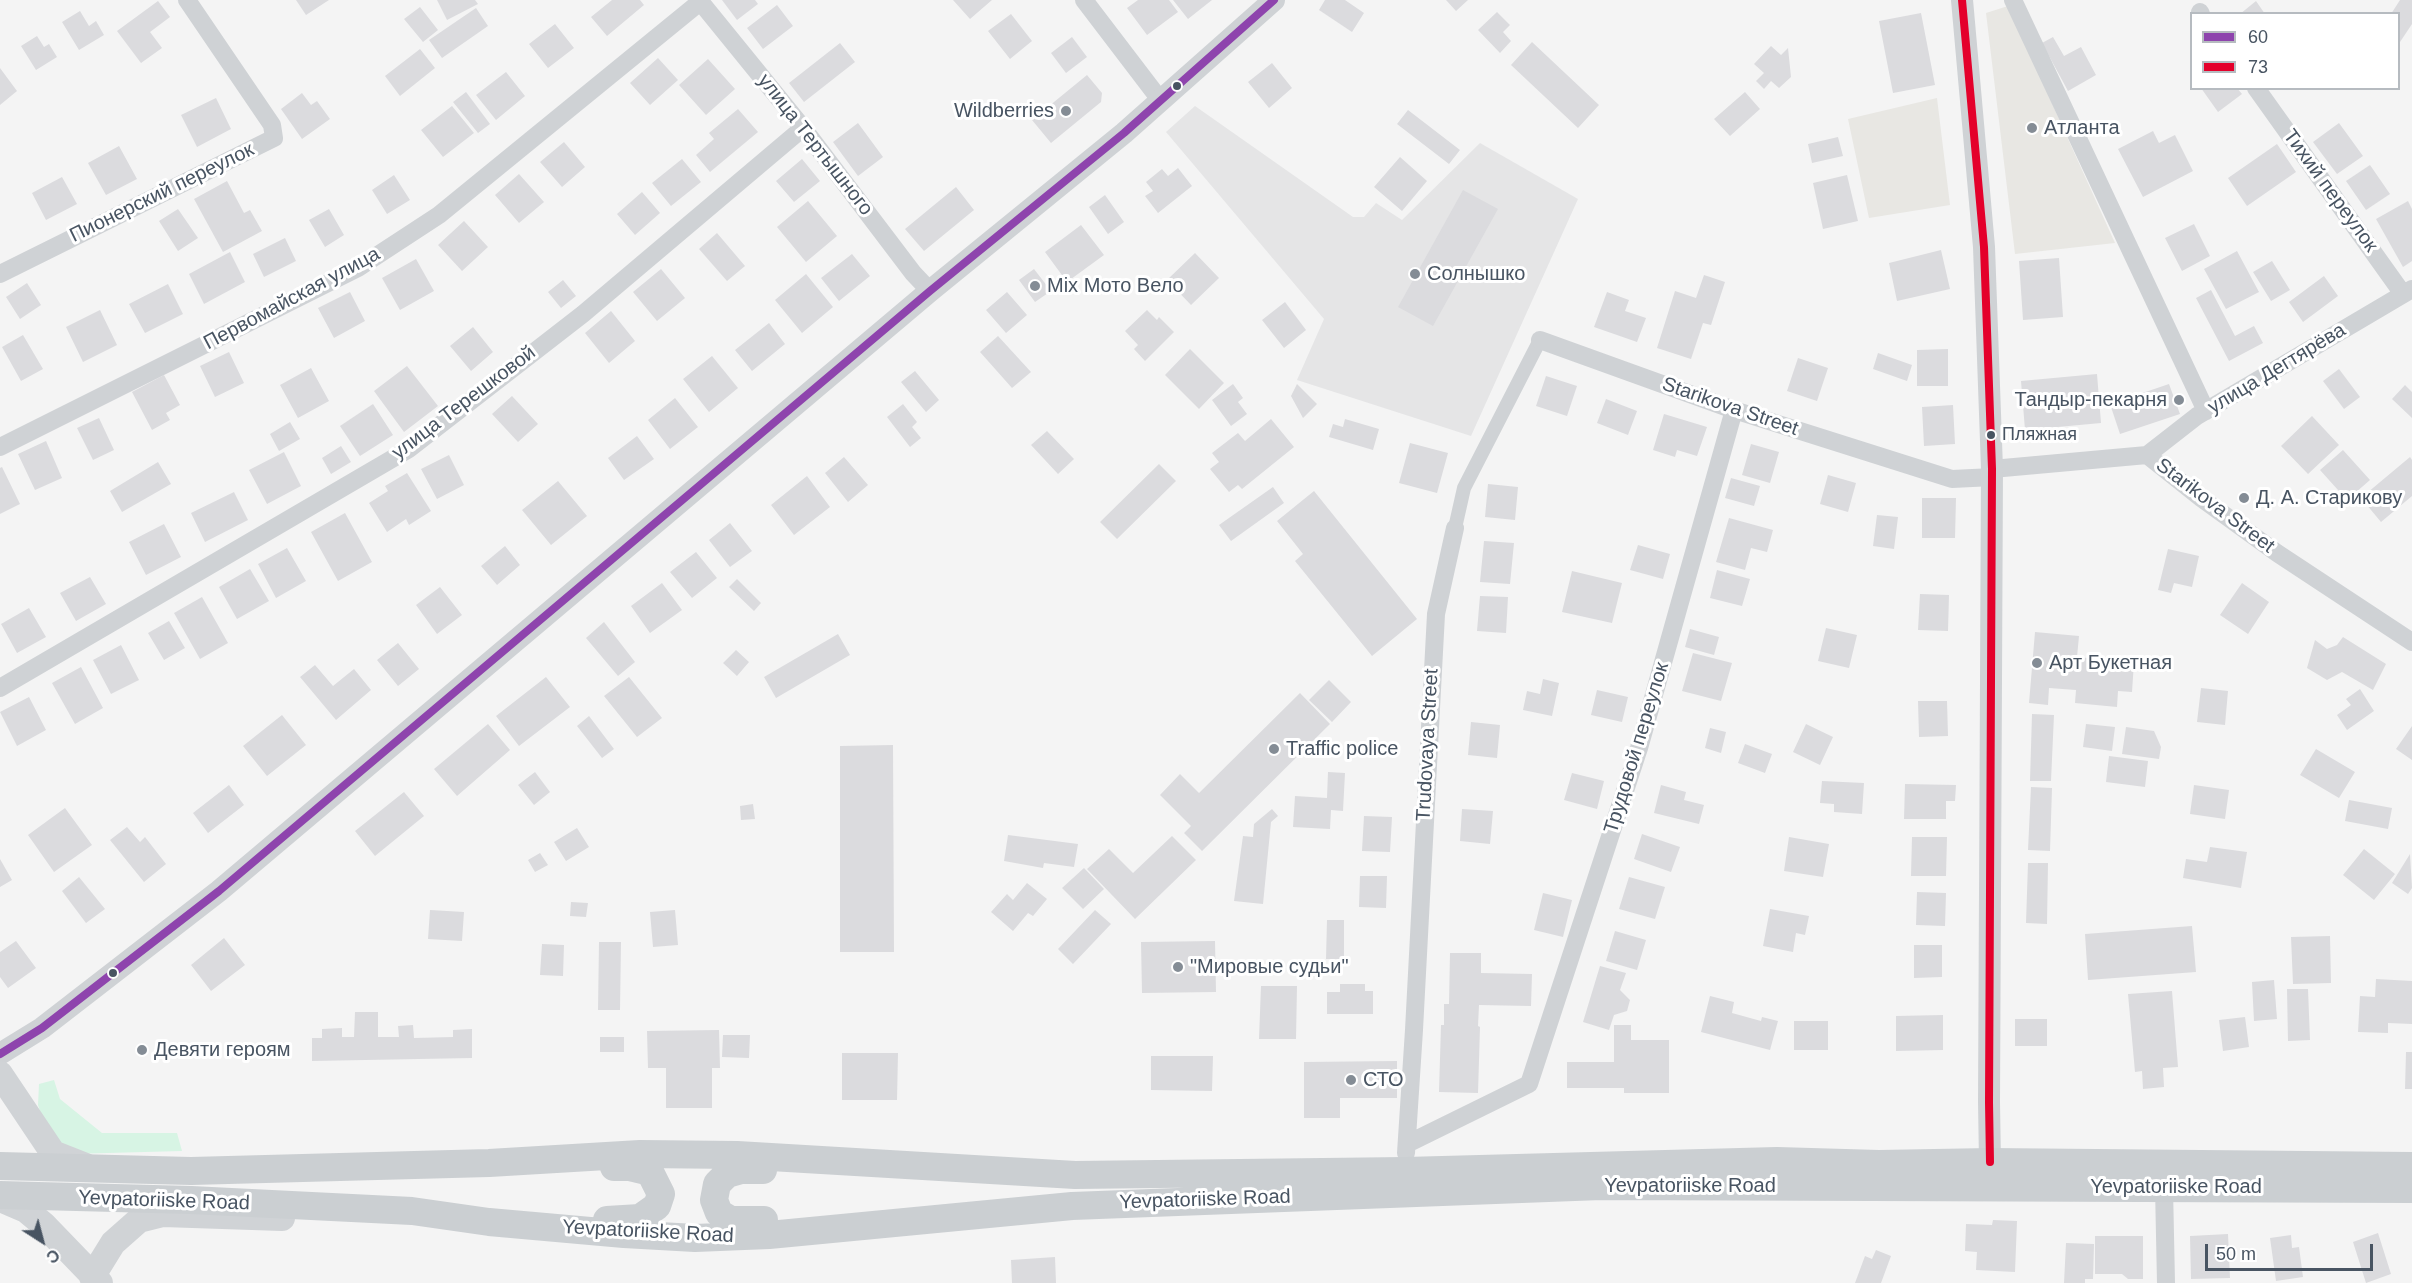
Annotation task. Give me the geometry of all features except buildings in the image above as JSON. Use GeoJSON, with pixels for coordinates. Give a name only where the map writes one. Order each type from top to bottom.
{"type":"FeatureCollection","features":[{"type":"Feature","properties":{"kind":"main road"},"geometry":{"type":"LineString","coordinates":[[0,1074],[53,1153],[92,1168]]}},
{"type":"Feature","properties":{"kind":"main road","name":"Yevpatoriiske Road"},"geometry":{"type":"LineString","coordinates":[[0,1166],[192,1171],[505,1162],[640,1154],[737,1155],[1075,1175],[1406,1157],[1880,1164],[1990,1162],[2412,1166]]}},
{"type":"Feature","properties":{"kind":"main road"},"geometry":{"type":"LineString","coordinates":[[804,1159],[790,1168],[769,1171],[741,1170],[727,1174],[716,1188],[714,1200],[719,1213],[731,1220],[848,1217],[873,1224]]}},
{"type":"Feature","properties":{"kind":"main road"},"geometry":{"type":"LineString","coordinates":[[489,1221],[532,1215],[580,1220],[620,1221],[640,1218],[657,1206],[661,1194],[650,1172],[629,1167],[535,1171],[505,1162]]}},
{"type":"Feature","properties":{"kind":"main road","name":"Yevpatoriiske Road"},"geometry":{"type":"LineString","coordinates":[[0,1197],[191,1200],[412,1211],[624,1234],[695,1238],[769,1235],[1072,1206],[1601,1186],[2412,1189]]}},
{"type":"Feature","properties":{"kind":"main road"},"geometry":{"type":"LineString","coordinates":[[0,1197],[26,1210],[44,1225],[94,1281],[113,1243],[123,1231],[139,1220],[163,1214],[356,1220],[412,1211]]}},
{"type":"Feature","properties":{"kind":"street","name":"Пионерский переулок"},"geometry":{"type":"LineString","coordinates":[[0,274],[274,138],[272,125],[187,0]]}},
{"type":"Feature","properties":{"kind":"street"},"geometry":{"type":"LineString","coordinates":[[1084,0],[1161,101]]}},
{"type":"Feature","properties":{"kind":"street"},"geometry":{"type":"LineString","coordinates":[[0,1054],[42,1028],[219,891],[930,291],[1161,101],[1274,0]]}},
{"type":"Feature","properties":{"kind":"street"},"geometry":{"type":"LineString","coordinates":[[1962,0],[1984,247],[1993,473],[1990,1162]]}},
{"type":"Feature","properties":{"kind":"street"},"geometry":{"type":"LineString","coordinates":[[2013,0],[2206,411]]}},
{"type":"Feature","properties":{"kind":"street","name":"улица Тертышного"},"geometry":{"type":"LineString","coordinates":[[700,1],[803,128],[913,273],[930,291]]}},
{"type":"Feature","properties":{"kind":"street","name":"Первомайская улица"},"geometry":{"type":"LineString","coordinates":[[0,447],[358,268],[439,215],[700,1]]}},
{"type":"Feature","properties":{"kind":"street","name":"Тихий переулок"},"geometry":{"type":"LineString","coordinates":[[2257,90],[2408,292]]}},
{"type":"Feature","properties":{"kind":"street","name":"улица Терешковой"},"geometry":{"type":"LineString","coordinates":[[0,688],[409,449],[583,314],[803,128]]}},
{"type":"Feature","properties":{"kind":"street","name":"улица Дегтярёва"},"geometry":{"type":"LineString","coordinates":[[2147,455],[2206,411],[2408,292]]}},
{"type":"Feature","properties":{"kind":"street","name":"Starikova Street"},"geometry":{"type":"LineString","coordinates":[[1540,340],[1734,410],[1952,479],[2147,455],[2201,498],[2277,553],[2412,642]]}},
{"type":"Feature","properties":{"kind":"street","name":"Trudovaya Street"},"geometry":{"type":"LineString","coordinates":[[1406,1157],[1436,614],[1464,488],[1540,340]]}},
{"type":"Feature","properties":{"kind":"street","name":"Трудовой переулок"},"geometry":{"type":"LineString","coordinates":[[1406,1157],[1529,1084],[1639,748],[1734,410]]}},
{"type":"Feature","properties":{"kind":"street"},"geometry":{"type":"LineString","coordinates":[[2164,1187],[2166,1283]]}},
{"type":"Feature","properties":{"kind":"shaded area","name":"Атланта"},"geometry":{"type":"Polygon","coordinates":[[[2008,6],[2115,243],[2015,254],[1986,13],[2008,6]]]}},
{"type":"Feature","properties":{"kind":"shaded area"},"geometry":{"type":"Polygon","coordinates":[[[1937,98],[1950,205],[1869,218],[1848,119],[1937,98]]]}},
{"type":"Feature","properties":{"kind":"shaded area","name":"Солнышко"},"geometry":{"type":"Polygon","coordinates":[[[1195,106],[1353,217],[1364,217],[1376,203],[1402,220],[1480,143],[1578,199],[1471,436],[1297,380],[1324,319],[1166,132],[1195,106]]]}},
{"type":"Feature","properties":{"kind":"green space"},"geometry":{"type":"Polygon","coordinates":[[[54,1080],[60,1099],[102,1133],[177,1133],[182,1151],[70,1154],[48,1135],[38,1105],[39,1084],[54,1080]]]}},
{"type":"Feature","properties":{"kind":"transit line","name":"60"},"geometry":{"type":"LineString","coordinates":[[0,1054],[42,1028],[219,891],[930,291],[1124,133],[1274,0]]}},
{"type":"Feature","properties":{"kind":"transit line","name":"73"},"geometry":{"type":"LineString","coordinates":[[1962,0],[1984,247],[1992,469],[1990,1162]]}},
{"type":"Feature","properties":{"kind":"place","name":"Wildberries"},"geometry":{"type":"Point","coordinates":[1066,111]}},
{"type":"Feature","properties":{"kind":"place","name":"Атланта"},"geometry":{"type":"Point","coordinates":[2032,128]}},
{"type":"Feature","properties":{"kind":"place","name":"Солнышко"},"geometry":{"type":"Point","coordinates":[1415,274]}},
{"type":"Feature","properties":{"kind":"place","name":"Mix Мото Вело"},"geometry":{"type":"Point","coordinates":[1035,286]}},
{"type":"Feature","properties":{"kind":"place","name":"Тандыр-пекарня"},"geometry":{"type":"Point","coordinates":[2179,400]}},
{"type":"Feature","properties":{"kind":"place","name":"Пляжная"},"geometry":{"type":"Point","coordinates":[1991,435]}},
{"type":"Feature","properties":{"kind":"place","name":"Д. А. Старикову"},"geometry":{"type":"Point","coordinates":[2244,498]}},
{"type":"Feature","properties":{"kind":"place","name":"Арт Букетная"},"geometry":{"type":"Point","coordinates":[2037,663]}},
{"type":"Feature","properties":{"kind":"place","name":"Traffic police"},"geometry":{"type":"Point","coordinates":[1274,749]}},
{"type":"Feature","properties":{"kind":"place","name":"\"Мировые судьи\""},"geometry":{"type":"Point","coordinates":[1178,967]}},
{"type":"Feature","properties":{"kind":"place","name":"Девяти героям"},"geometry":{"type":"Point","coordinates":[142,1050]}},
{"type":"Feature","properties":{"kind":"place","name":"СТО"},"geometry":{"type":"Point","coordinates":[1351,1080]}}]}
